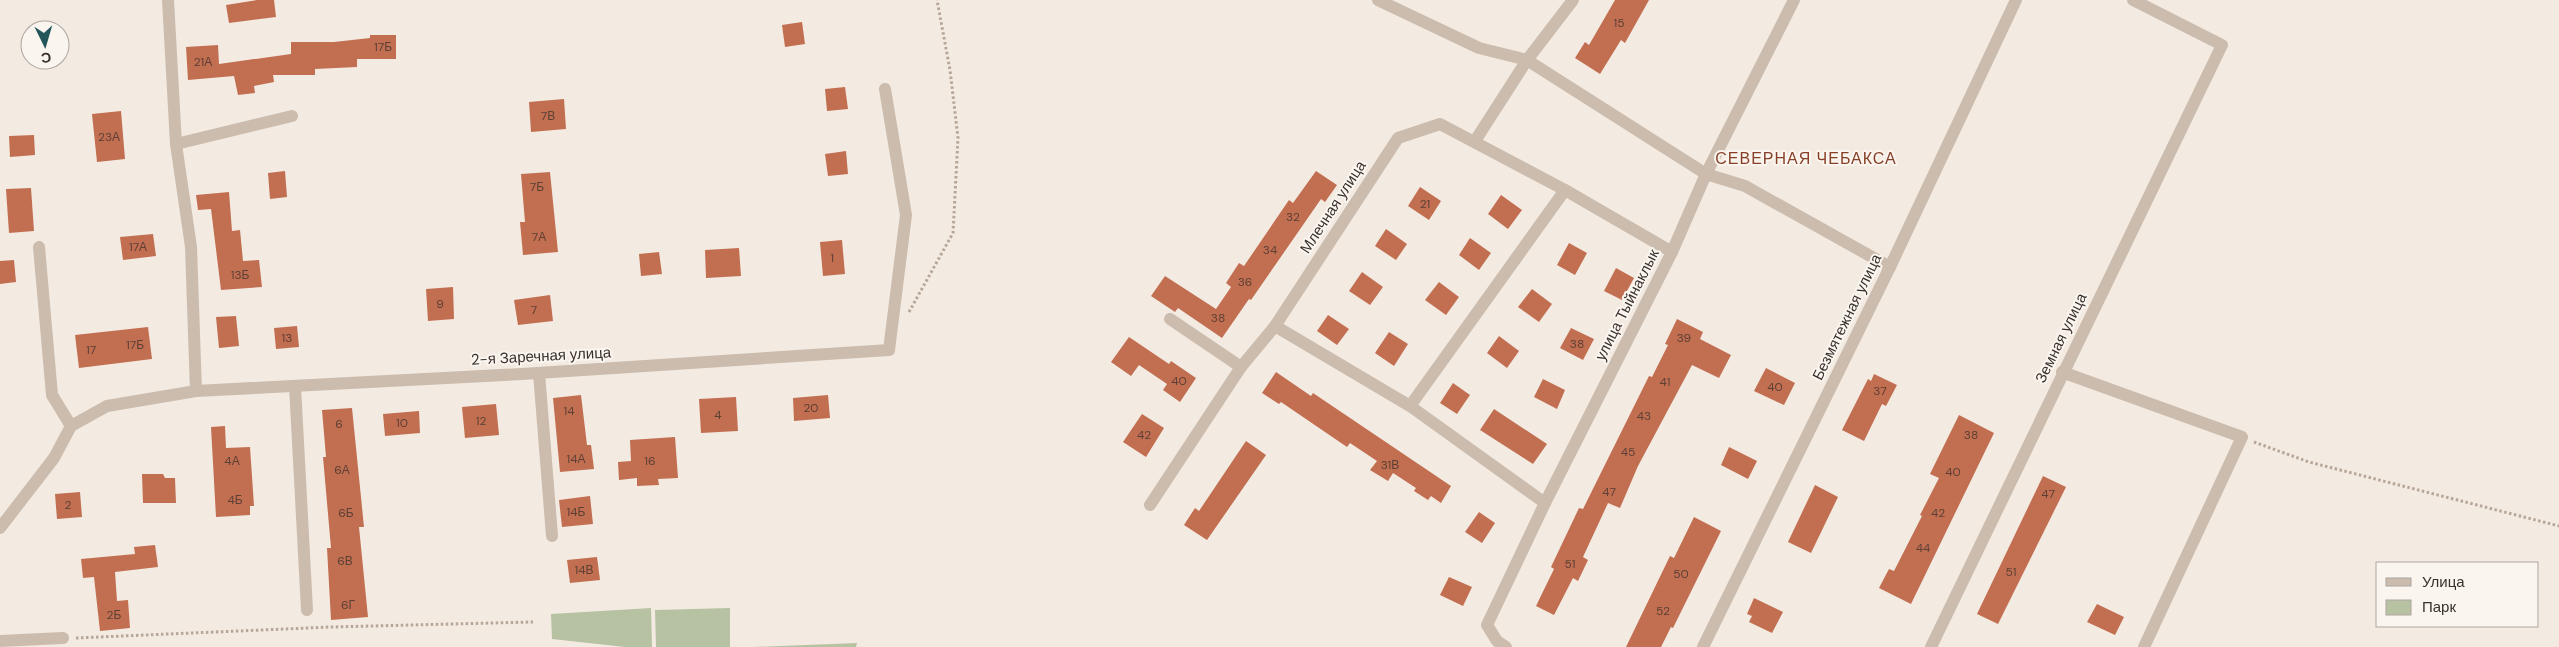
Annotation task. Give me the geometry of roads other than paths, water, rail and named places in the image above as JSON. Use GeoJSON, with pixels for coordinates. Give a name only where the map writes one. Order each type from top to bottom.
{"type":"FeatureCollection","features":[{"type":"Feature","properties":{"kind":"street"},"geometry":{"type":"LineString","coordinates":[[168,0],[176,144],[190,247],[196,391]]}},
{"type":"Feature","properties":{"kind":"street"},"geometry":{"type":"LineString","coordinates":[[1378,0],[1480,48],[1527,60],[1706,174],[1745,186],[1890,267]]}},
{"type":"Feature","properties":{"kind":"street"},"geometry":{"type":"LineString","coordinates":[[1475,141],[1527,60],[1574,0]]}},
{"type":"Feature","properties":{"kind":"street","name":"улица Тыйнаклык"},"geometry":{"type":"LineString","coordinates":[[1506,647],[1496,641],[1487,625],[1545,503],[1672,252],[1706,174],[1794,0]]}},
{"type":"Feature","properties":{"kind":"street","name":"Безмятежная улица"},"geometry":{"type":"LineString","coordinates":[[1703,647],[1890,267],[2016,0]]}},
{"type":"Feature","properties":{"kind":"street","name":"Земная улица"},"geometry":{"type":"LineString","coordinates":[[1931,647],[2062,372],[2222,45],[2133,0]]}},
{"type":"Feature","properties":{"kind":"street","name":"2-я Заречная улица"},"geometry":{"type":"LineString","coordinates":[[71,426],[107,406],[196,391],[888,350],[906,215],[885,89]]}},
{"type":"Feature","properties":{"kind":"street"},"geometry":{"type":"LineString","coordinates":[[176,144],[292,116]]}},
{"type":"Feature","properties":{"kind":"street","name":"Млечная улица"},"geometry":{"type":"LineString","coordinates":[[1150,505],[1241,367],[1275,326],[1398,138],[1440,124],[1565,190],[1672,252]]}},
{"type":"Feature","properties":{"kind":"street"},"geometry":{"type":"LineString","coordinates":[[1410,406],[1565,190]]}},
{"type":"Feature","properties":{"kind":"street"},"geometry":{"type":"LineString","coordinates":[[0,528],[54,458],[71,426],[52,395],[39,247]]}},
{"type":"Feature","properties":{"kind":"street"},"geometry":{"type":"LineString","coordinates":[[1170,320],[1241,367]]}},
{"type":"Feature","properties":{"kind":"street"},"geometry":{"type":"LineString","coordinates":[[1275,326],[1410,406],[1545,503]]}},
{"type":"Feature","properties":{"kind":"street"},"geometry":{"type":"LineString","coordinates":[[539,372],[552,536]]}},
{"type":"Feature","properties":{"kind":"street"},"geometry":{"type":"LineString","coordinates":[[2062,372],[2242,437],[2144,647]]}},
{"type":"Feature","properties":{"kind":"street"},"geometry":{"type":"LineString","coordinates":[[295,386],[307,610]]}},
{"type":"Feature","properties":{"kind":"street"},"geometry":{"type":"LineString","coordinates":[[0,640],[63,638]]}},
{"type":"Feature","properties":{"kind":"district","name":"СЕВЕРНАЯ ЧЕБАКСА"},"geometry":{"type":"Point","coordinates":[1806,158]}}]}
